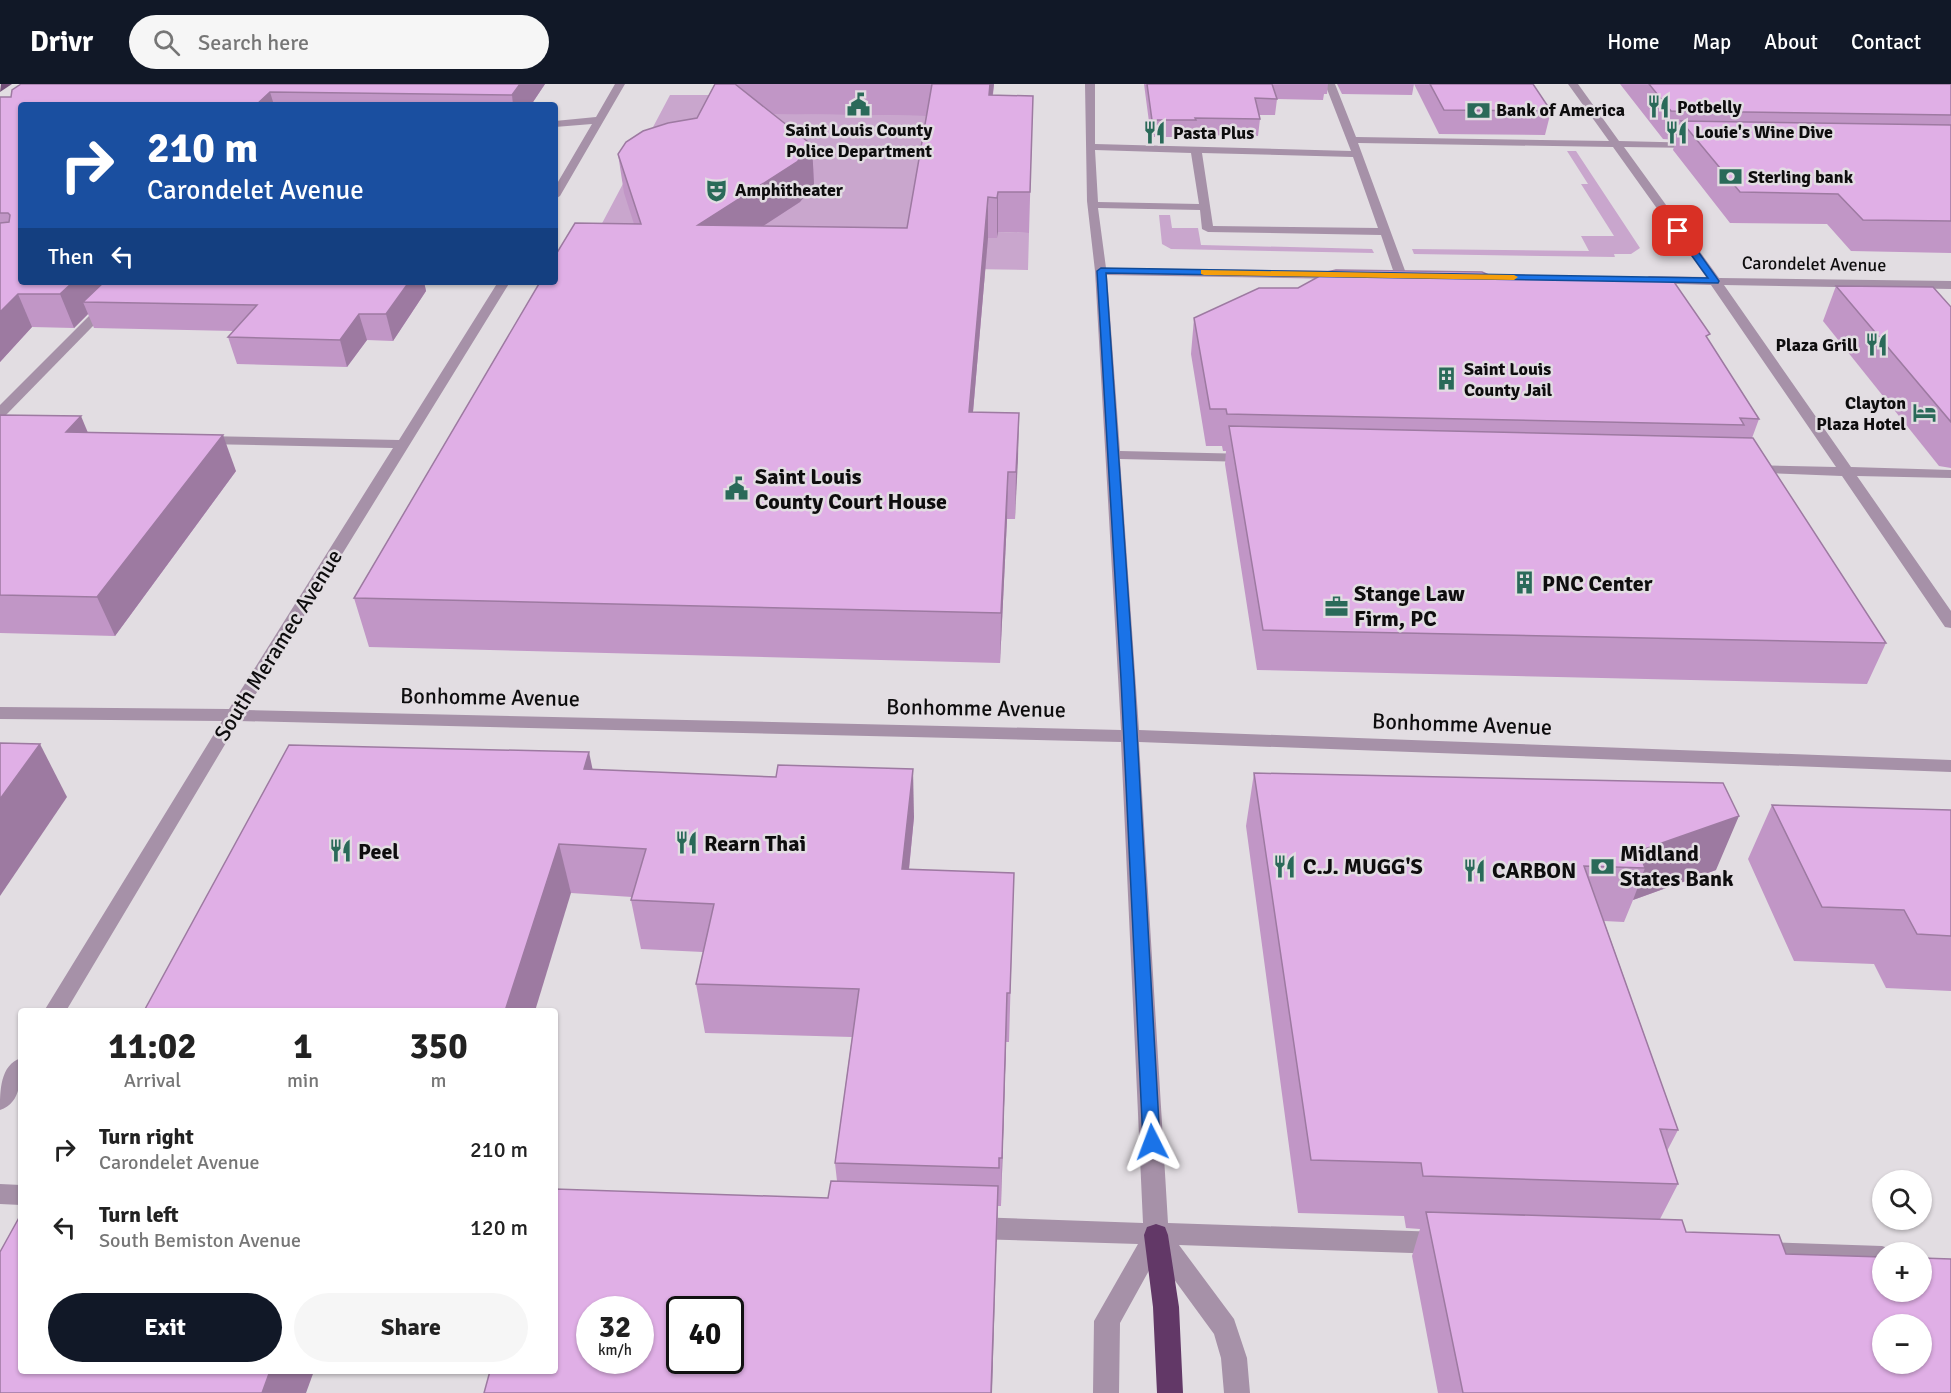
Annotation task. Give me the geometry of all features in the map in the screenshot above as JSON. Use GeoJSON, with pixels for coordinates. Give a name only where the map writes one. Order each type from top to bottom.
{"type":"FeatureCollection","features":[{"type":"Feature","properties":{"kind":"highway"},"geometry":{"type":"LineString","coordinates":[[1156,1234],[1166,1307],[1170,1393]]}},
{"type":"Feature","properties":{"kind":"main road"},"geometry":{"type":"LineString","coordinates":[[0,89],[7,84]]}},
{"type":"Feature","properties":{"kind":"street"},"geometry":{"type":"LineString","coordinates":[[558,191],[620,84]]}},
{"type":"Feature","properties":{"kind":"street"},"geometry":{"type":"LineString","coordinates":[[1090,84],[1090,147],[1113,455],[1156,1234],[1107,1321],[1106,1393]]}},
{"type":"Feature","properties":{"kind":"street"},"geometry":{"type":"LineString","coordinates":[[1330,84],[1358,154],[1401,276]]}},
{"type":"Feature","properties":{"kind":"street"},"geometry":{"type":"LineString","coordinates":[[1573,84],[1715,281],[1951,623]]}},
{"type":"Feature","properties":{"kind":"street"},"geometry":{"type":"LineString","coordinates":[[558,124],[599,120]]}},
{"type":"Feature","properties":{"kind":"street"},"geometry":{"type":"LineString","coordinates":[[1352,140],[1704,145]]}},
{"type":"Feature","properties":{"kind":"street"},"geometry":{"type":"LineString","coordinates":[[1090,147],[1358,154]]}},
{"type":"Feature","properties":{"kind":"street"},"geometry":{"type":"LineString","coordinates":[[1196,150],[1208,229],[1386,232]]}},
{"type":"Feature","properties":{"kind":"street"},"geometry":{"type":"LineString","coordinates":[[1094,205],[1205,207]]}},
{"type":"Feature","properties":{"kind":"street"},"geometry":{"type":"LineString","coordinates":[[1101,271],[1353,275]]}},
{"type":"Feature","properties":{"kind":"street","name":"Carondelet Avenue"},"geometry":{"type":"LineString","coordinates":[[1633,279],[1951,285]]}},
{"type":"Feature","properties":{"kind":"street"},"geometry":{"type":"LineString","coordinates":[[1914,284],[1929,299]]}},
{"type":"Feature","properties":{"kind":"street"},"geometry":{"type":"LineString","coordinates":[[0,413],[127,285]]}},
{"type":"Feature","properties":{"kind":"street","name":"South Meramec Avenue"},"geometry":{"type":"LineString","coordinates":[[57,1008],[234,715],[502,285]]}},
{"type":"Feature","properties":{"kind":"street"},"geometry":{"type":"LineString","coordinates":[[191,440],[403,444]]}},
{"type":"Feature","properties":{"kind":"street"},"geometry":{"type":"LineString","coordinates":[[1113,455],[1261,458]]}},
{"type":"Feature","properties":{"kind":"street"},"geometry":{"type":"LineString","coordinates":[[1737,469],[1951,474]]}},
{"type":"Feature","properties":{"kind":"street","name":"Bonhomme Avenue"},"geometry":{"type":"LineString","coordinates":[[0,713],[234,715],[1130,736],[1951,766]]}},
{"type":"Feature","properties":{"kind":"street"},"geometry":{"type":"LineString","coordinates":[[0,1101],[18,1071]]}},
{"type":"Feature","properties":{"kind":"street"},"geometry":{"type":"LineString","coordinates":[[0,1194],[18,1195]]}},
{"type":"Feature","properties":{"kind":"street"},"geometry":{"type":"LineString","coordinates":[[948,1228],[1469,1244]]}},
{"type":"Feature","properties":{"kind":"street"},"geometry":{"type":"LineString","coordinates":[[1156,1234],[1225,1328],[1234,1358],[1237,1393]]}},
{"type":"Feature","properties":{"kind":"street"},"geometry":{"type":"LineString","coordinates":[[1741,1252],[1872,1257]]}},
{"type":"Feature","properties":{"kind":"shaded area"},"geometry":{"type":"Polygon","coordinates":[[[670,95],[729,95],[722,113],[934,116],[947,237],[997,238],[998,232],[1029,233],[1028,270],[581,263],[670,95]]]}},
{"type":"Feature","properties":{"kind":"shaded area"},"geometry":{"type":"Polygon","coordinates":[[[1567,151],[1576,151],[1640,248],[1631,254],[1614,254],[1615,257],[1414,254],[1412,249],[1589,251],[1581,236],[1614,236],[1581,184],[1588,184],[1567,151]]]}},
{"type":"Feature","properties":{"kind":"shaded area"},"geometry":{"type":"Polygon","coordinates":[[[1159,215],[1170,215],[1172,228],[1198,228],[1201,245],[1372,249],[1374,253],[1171,249],[1162,244],[1159,215]]]}},
{"type":"Feature","properties":{"kind":"building"},"geometry":{"type":"Polygon","coordinates":[[[21,84],[520,84],[512,95],[270,92],[259,102],[18,102],[18,285],[70,285],[60,294],[18,294],[0,312],[0,223],[9,222],[10,215],[0,213],[0,97],[11,97],[12,90],[21,84]]]}},
{"type":"Feature","properties":{"kind":"building","name":"Saint Louis County Court House"},"geometry":{"type":"Polygon","coordinates":[[[715,84],[735,84],[812,145],[797,162],[698,225],[907,228],[932,84],[990,84],[989,95],[1033,96],[1030,192],[998,192],[997,198],[988,197],[969,412],[1019,413],[1016,472],[1008,472],[1001,613],[354,598],[538,285],[558,285],[558,251],[575,223],[641,224],[618,154],[626,142],[643,131],[668,123],[697,118],[715,84]]]}},
{"type":"Feature","properties":{"kind":"building"},"geometry":{"type":"Polygon","coordinates":[[[1147,84],[1272,84],[1277,99],[1255,98],[1260,119],[1152,120],[1147,84]]]}},
{"type":"Feature","properties":{"kind":"building"},"geometry":{"type":"Polygon","coordinates":[[[1430,84],[1533,84],[1551,111],[1444,110],[1430,84]]]}},
{"type":"Feature","properties":{"kind":"building"},"geometry":{"type":"Polygon","coordinates":[[[1649,84],[1951,84],[1951,115],[1671,111],[1649,84]]]}},
{"type":"Feature","properties":{"kind":"building"},"geometry":{"type":"Polygon","coordinates":[[[1681,121],[1951,125],[1951,221],[1863,220],[1838,194],[1740,192],[1681,121]]]}},
{"type":"Feature","properties":{"kind":"building","name":"Saint Louis County Jail"},"geometry":{"type":"Polygon","coordinates":[[[1336,270],[1482,272],[1491,276],[1672,279],[1710,334],[1706,336],[1759,419],[1740,418],[1744,425],[1227,414],[1226,409],[1210,409],[1194,318],[1259,288],[1298,288],[1327,272],[1336,270]]]}},
{"type":"Feature","properties":{"kind":"building"},"geometry":{"type":"Polygon","coordinates":[[[101,285],[407,285],[386,314],[359,314],[340,340],[228,337],[257,305],[83,302],[101,285]]]}},
{"type":"Feature","properties":{"kind":"building"},"geometry":{"type":"Polygon","coordinates":[[[1836,286],[1933,287],[1951,307],[1951,422],[1836,286]]]}},
{"type":"Feature","properties":{"kind":"building"},"geometry":{"type":"Polygon","coordinates":[[[0,415],[81,416],[66,432],[223,435],[97,597],[0,595],[0,415]]]}},
{"type":"Feature","properties":{"kind":"building","name":"PNC Center"},"geometry":{"type":"Polygon","coordinates":[[[1229,426],[1753,438],[1886,643],[1263,630],[1229,426]]]}},
{"type":"Feature","properties":{"kind":"building"},"geometry":{"type":"Polygon","coordinates":[[[0,743],[40,744],[0,799],[0,743]]]}},
{"type":"Feature","properties":{"kind":"building"},"geometry":{"type":"Polygon","coordinates":[[[289,745],[589,752],[584,769],[776,777],[778,765],[913,769],[902,869],[1014,873],[1010,993],[1007,993],[1002,1158],[999,1158],[999,1168],[835,1163],[859,989],[696,984],[714,904],[631,900],[646,849],[559,844],[506,1008],[146,1008],[289,745]]]}},
{"type":"Feature","properties":{"kind":"building"},"geometry":{"type":"Polygon","coordinates":[[[1254,773],[1723,783],[1739,816],[1639,851],[1645,868],[1584,866],[1678,1130],[1660,1129],[1678,1184],[1423,1176],[1421,1163],[1311,1160],[1254,773]]]}},
{"type":"Feature","properties":{"kind":"building"},"geometry":{"type":"Polygon","coordinates":[[[1772,805],[1951,810],[1951,936],[1917,934],[1904,910],[1822,907],[1772,805]]]}},
{"type":"Feature","properties":{"kind":"building"},"geometry":{"type":"Polygon","coordinates":[[[831,1181],[998,1186],[991,1393],[484,1393],[489,1374],[558,1374],[558,1189],[828,1198],[831,1181]]]}},
{"type":"Feature","properties":{"kind":"building"},"geometry":{"type":"Polygon","coordinates":[[[1426,1212],[1682,1220],[1686,1232],[1779,1235],[1786,1254],[1872,1257],[1872,1302],[1932,1302],[1932,1258],[1951,1259],[1951,1393],[1463,1393],[1426,1212]]]}},
{"type":"Feature","properties":{"kind":"building"},"geometry":{"type":"Polygon","coordinates":[[[18,1219],[18,1374],[269,1374],[262,1393],[0,1393],[0,1252],[18,1219]]]}},
{"type":"Feature","properties":{"kind":"slow traffic"},"geometry":{"type":"LineString","coordinates":[[1204,272],[1514,277]]}},
{"type":"Feature","properties":{"kind":"place","name":"Saint Louis County Police Department"},"geometry":{"type":"Point","coordinates":[859,104]}},
{"type":"Feature","properties":{"kind":"place","name":"Potbelly"},"geometry":{"type":"Point","coordinates":[1659,107]}},
{"type":"Feature","properties":{"kind":"place","name":"Bank of America"},"geometry":{"type":"Point","coordinates":[1478,110]}},
{"type":"Feature","properties":{"kind":"place","name":"Louie's Wine Dive"},"geometry":{"type":"Point","coordinates":[1677,132]}},
{"type":"Feature","properties":{"kind":"place","name":"Pasta Plus"},"geometry":{"type":"Point","coordinates":[1155,133]}},
{"type":"Feature","properties":{"kind":"place","name":"Sterling bank"},"geometry":{"type":"Point","coordinates":[1730,177]}},
{"type":"Feature","properties":{"kind":"place","name":"Amphitheater"},"geometry":{"type":"Point","coordinates":[717,190]}},
{"type":"Feature","properties":{"kind":"place","name":"Plaza Grill"},"geometry":{"type":"Point","coordinates":[1876,345]}},
{"type":"Feature","properties":{"kind":"place","name":"Saint Louis County Jail"},"geometry":{"type":"Point","coordinates":[1446,379]}},
{"type":"Feature","properties":{"kind":"place","name":"Clayton Plaza Hotel"},"geometry":{"type":"Point","coordinates":[1924,413]}},
{"type":"Feature","properties":{"kind":"place","name":"Saint Louis County Court House"},"geometry":{"type":"Point","coordinates":[737,489]}},
{"type":"Feature","properties":{"kind":"place","name":"PNC Center"},"geometry":{"type":"Point","coordinates":[1524,583]}},
{"type":"Feature","properties":{"kind":"place","name":"Stange Law Firm, PC"},"geometry":{"type":"Point","coordinates":[1336,606]}},
{"type":"Feature","properties":{"kind":"place","name":"Rearn Thai"},"geometry":{"type":"Point","coordinates":[686,843]}},
{"type":"Feature","properties":{"kind":"place","name":"Peel"},"geometry":{"type":"Point","coordinates":[340,851]}},
{"type":"Feature","properties":{"kind":"place","name":"C.J. MUGG'S"},"geometry":{"type":"Point","coordinates":[1285,866]}},
{"type":"Feature","properties":{"kind":"place","name":"Midland States Bank"},"geometry":{"type":"Point","coordinates":[1602,866]}},
{"type":"Feature","properties":{"kind":"place","name":"CARBON"},"geometry":{"type":"Point","coordinates":[1474,870]}},
{"type":"Feature","properties":{"kind":"route"},"geometry":{"type":"LineString","coordinates":[[1152,1142],[1127,679],[1101,271],[1715,281],[1678,231]]}}]}
